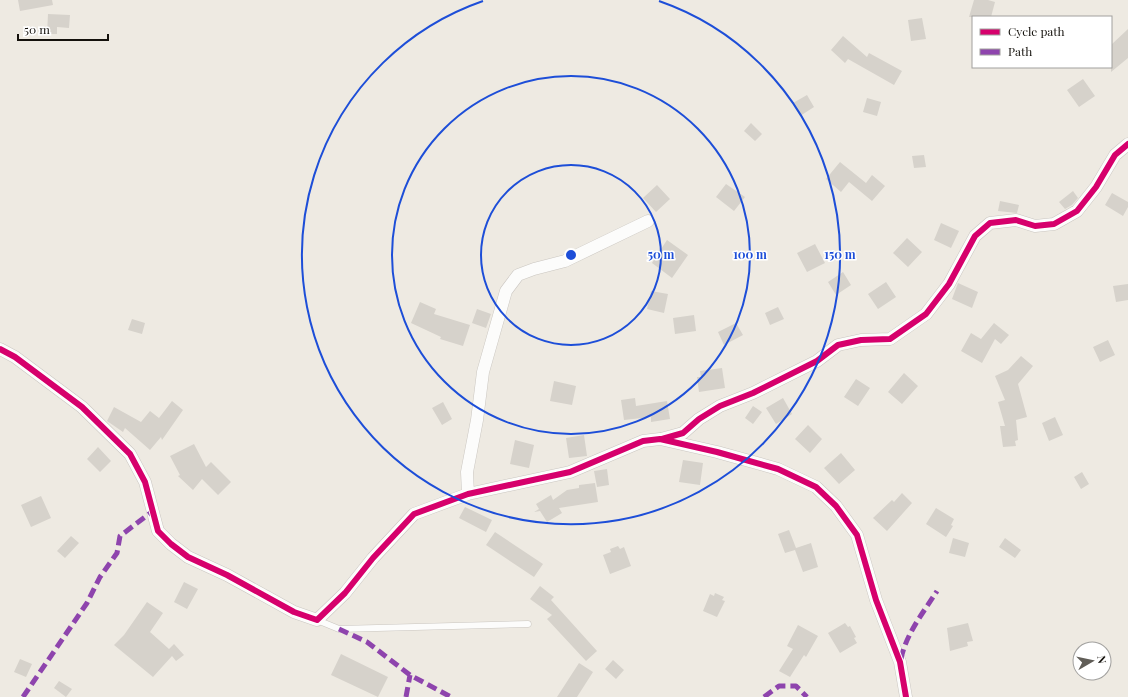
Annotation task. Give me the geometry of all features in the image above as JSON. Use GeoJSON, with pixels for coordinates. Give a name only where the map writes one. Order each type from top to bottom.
{"type":"FeatureCollection","features":[{"type":"Feature","properties":{"kind":"street"},"geometry":{"type":"LineString","coordinates":[[0,349],[26,365],[82,407],[130,454],[145,482],[158,531],[172,544],[188,557],[227,575],[294,612],[317,620],[345,594],[372,558],[414,514],[468,494],[570,472],[644,441],[660,439],[683,432],[699,419],[720,406],[753,393],[817,361],[838,345],[861,340],[890,339],[926,314],[950,284],[975,236],[990,223],[1016,220],[1035,226],[1054,224],[1077,211],[1096,187],[1116,155],[1128,144]]}},
{"type":"Feature","properties":{"kind":"street"},"geometry":{"type":"LineString","coordinates":[[468,494],[467,472],[477,420],[483,372],[506,291],[518,275],[534,268],[565,261],[648,221]]}},
{"type":"Feature","properties":{"kind":"street"},"geometry":{"type":"LineString","coordinates":[[660,439],[717,452],[778,469],[816,487],[836,506],[857,535],[876,600],[900,662],[906,697]]}},
{"type":"Feature","properties":{"kind":"lane"},"geometry":{"type":"LineString","coordinates":[[317,620],[339,629],[528,624]]}},
{"type":"Feature","properties":{"kind":"building"},"geometry":{"type":"Polygon","coordinates":[[[18,0],[52,0],[53,5],[20,11],[18,0]]]}},
{"type":"Feature","properties":{"kind":"building"},"geometry":{"type":"Polygon","coordinates":[[[974,0],[988,0],[995,2],[991,16],[969,17],[974,0]]]}},
{"type":"Feature","properties":{"kind":"building"},"geometry":{"type":"Polygon","coordinates":[[[48,14],[70,15],[69,28],[57,27],[57,34],[47,34],[48,14]]]}},
{"type":"Feature","properties":{"kind":"building"},"geometry":{"type":"Polygon","coordinates":[[[922,18],[926,39],[911,41],[908,20],[922,18]]]}},
{"type":"Feature","properties":{"kind":"building"},"geometry":{"type":"Polygon","coordinates":[[[1128,29],[1128,58],[1111,72],[1112,68],[1112,44],[1128,29]]]}},
{"type":"Feature","properties":{"kind":"building"},"geometry":{"type":"Polygon","coordinates":[[[843,36],[867,57],[869,53],[902,71],[894,85],[848,59],[845,63],[831,50],[843,36]]]}},
{"type":"Feature","properties":{"kind":"building"},"geometry":{"type":"Polygon","coordinates":[[[1083,79],[1095,96],[1079,107],[1067,90],[1083,79]]]}},
{"type":"Feature","properties":{"kind":"building"},"geometry":{"type":"Polygon","coordinates":[[[807,95],[814,107],[800,116],[793,103],[807,95]]]}},
{"type":"Feature","properties":{"kind":"building"},"geometry":{"type":"Polygon","coordinates":[[[867,98],[881,102],[877,116],[863,112],[867,98]]]}},
{"type":"Feature","properties":{"kind":"building"},"geometry":{"type":"Polygon","coordinates":[[[751,123],[762,134],[755,141],[744,131],[751,123]]]}},
{"type":"Feature","properties":{"kind":"building"},"geometry":{"type":"Polygon","coordinates":[[[924,155],[926,167],[914,168],[912,156],[924,155]]]}},
{"type":"Feature","properties":{"kind":"building"},"geometry":{"type":"Polygon","coordinates":[[[840,162],[866,183],[872,175],[885,186],[872,201],[849,182],[841,192],[826,179],[840,162]]]}},
{"type":"Feature","properties":{"kind":"building"},"geometry":{"type":"Polygon","coordinates":[[[726,184],[745,197],[734,211],[716,197],[726,184]]]}},
{"type":"Feature","properties":{"kind":"building"},"geometry":{"type":"Polygon","coordinates":[[[657,185],[670,199],[656,212],[643,198],[657,185]]]}},
{"type":"Feature","properties":{"kind":"building"},"geometry":{"type":"Polygon","coordinates":[[[1073,191],[1078,198],[1072,205],[1065,209],[1059,202],[1073,191]]]}},
{"type":"Feature","properties":{"kind":"building"},"geometry":{"type":"Polygon","coordinates":[[[1112,193],[1128,202],[1128,207],[1123,216],[1105,205],[1112,193]]]}},
{"type":"Feature","properties":{"kind":"building"},"geometry":{"type":"Polygon","coordinates":[[[1000,201],[1019,205],[1017,213],[998,211],[1000,201]]]}},
{"type":"Feature","properties":{"kind":"building"},"geometry":{"type":"Polygon","coordinates":[[[941,223],[959,231],[951,248],[934,240],[941,223]]]}},
{"type":"Feature","properties":{"kind":"building"},"geometry":{"type":"Polygon","coordinates":[[[907,238],[922,252],[908,267],[893,253],[907,238]]]}},
{"type":"Feature","properties":{"kind":"building"},"geometry":{"type":"Polygon","coordinates":[[[667,240],[688,255],[672,278],[652,263],[667,240]]]}},
{"type":"Feature","properties":{"kind":"building"},"geometry":{"type":"Polygon","coordinates":[[[815,244],[825,263],[807,272],[797,253],[815,244]]]}},
{"type":"Feature","properties":{"kind":"building"},"geometry":{"type":"Polygon","coordinates":[[[843,272],[851,285],[836,295],[828,282],[843,272]]]}},
{"type":"Feature","properties":{"kind":"building"},"geometry":{"type":"Polygon","coordinates":[[[886,282],[896,297],[878,309],[868,294],[886,282]]]}},
{"type":"Feature","properties":{"kind":"building"},"geometry":{"type":"Polygon","coordinates":[[[958,283],[978,292],[972,308],[952,299],[958,283]]]}},
{"type":"Feature","properties":{"kind":"building"},"geometry":{"type":"Polygon","coordinates":[[[1128,284],[1128,300],[1116,302],[1113,286],[1128,284]]]}},
{"type":"Feature","properties":{"kind":"building"},"geometry":{"type":"Polygon","coordinates":[[[651,291],[668,294],[664,313],[647,309],[651,291]]]}},
{"type":"Feature","properties":{"kind":"building"},"geometry":{"type":"Polygon","coordinates":[[[420,302],[436,309],[434,314],[470,325],[463,346],[440,339],[441,337],[411,323],[420,302]]]}},
{"type":"Feature","properties":{"kind":"building"},"geometry":{"type":"Polygon","coordinates":[[[778,307],[784,319],[770,325],[765,313],[778,307]]]}},
{"type":"Feature","properties":{"kind":"building"},"geometry":{"type":"Polygon","coordinates":[[[477,309],[491,314],[486,328],[472,323],[477,309]]]}},
{"type":"Feature","properties":{"kind":"building"},"geometry":{"type":"Polygon","coordinates":[[[694,315],[696,331],[675,334],[673,318],[694,315]]]}},
{"type":"Feature","properties":{"kind":"building"},"geometry":{"type":"Polygon","coordinates":[[[132,319],[145,323],[142,334],[128,330],[132,319]]]}},
{"type":"Feature","properties":{"kind":"building"},"geometry":{"type":"Polygon","coordinates":[[[736,323],[743,335],[724,345],[718,332],[736,323]]]}},
{"type":"Feature","properties":{"kind":"building"},"geometry":{"type":"Polygon","coordinates":[[[994,323],[1009,335],[1001,344],[995,339],[982,363],[961,351],[971,333],[981,339],[994,323]]]}},
{"type":"Feature","properties":{"kind":"building"},"geometry":{"type":"Polygon","coordinates":[[[1108,340],[1115,355],[1100,362],[1093,347],[1108,340]]]}},
{"type":"Feature","properties":{"kind":"building"},"geometry":{"type":"Polygon","coordinates":[[[1021,356],[1033,366],[1018,384],[1027,417],[1016,420],[1018,440],[1015,441],[1016,446],[1003,447],[1000,426],[1005,426],[998,402],[1005,400],[995,376],[1008,370],[1021,356]]]}},
{"type":"Feature","properties":{"kind":"building"},"geometry":{"type":"Polygon","coordinates":[[[722,368],[725,388],[699,392],[697,377],[701,377],[700,371],[722,368]]]}},
{"type":"Feature","properties":{"kind":"building"},"geometry":{"type":"Polygon","coordinates":[[[904,373],[918,386],[902,404],[888,392],[904,373]]]}},
{"type":"Feature","properties":{"kind":"building"},"geometry":{"type":"Polygon","coordinates":[[[856,379],[870,388],[858,406],[844,397],[856,379]]]}},
{"type":"Feature","properties":{"kind":"building"},"geometry":{"type":"Polygon","coordinates":[[[554,381],[576,386],[572,405],[550,401],[554,381]]]}},
{"type":"Feature","properties":{"kind":"building"},"geometry":{"type":"Polygon","coordinates":[[[635,398],[636,406],[667,401],[670,419],[651,422],[651,417],[624,420],[621,400],[635,398]]]}},
{"type":"Feature","properties":{"kind":"building"},"geometry":{"type":"Polygon","coordinates":[[[783,398],[792,414],[776,424],[766,408],[783,398]]]}},
{"type":"Feature","properties":{"kind":"building"},"geometry":{"type":"Polygon","coordinates":[[[172,401],[183,410],[162,440],[161,437],[150,450],[125,428],[123,432],[107,421],[114,407],[141,422],[150,411],[159,418],[172,401]]]}},
{"type":"Feature","properties":{"kind":"building"},"geometry":{"type":"Polygon","coordinates":[[[443,402],[452,419],[442,425],[432,408],[443,402]]]}},
{"type":"Feature","properties":{"kind":"building"},"geometry":{"type":"Polygon","coordinates":[[[753,406],[762,412],[753,424],[745,418],[753,406]]]}},
{"type":"Feature","properties":{"kind":"building"},"geometry":{"type":"Polygon","coordinates":[[[1055,417],[1063,435],[1049,441],[1042,423],[1055,417]]]}},
{"type":"Feature","properties":{"kind":"building"},"geometry":{"type":"Polygon","coordinates":[[[808,425],[822,439],[810,453],[795,439],[808,425]]]}},
{"type":"Feature","properties":{"kind":"building"},"geometry":{"type":"Polygon","coordinates":[[[584,435],[587,456],[569,458],[566,438],[584,435]]]}},
{"type":"Feature","properties":{"kind":"building"},"geometry":{"type":"Polygon","coordinates":[[[515,440],[534,445],[529,468],[510,464],[515,440]]]}},
{"type":"Feature","properties":{"kind":"building"},"geometry":{"type":"Polygon","coordinates":[[[194,444],[206,467],[211,462],[231,482],[218,495],[202,479],[193,490],[178,476],[180,475],[170,456],[194,444]]]}},
{"type":"Feature","properties":{"kind":"building"},"geometry":{"type":"Polygon","coordinates":[[[98,447],[111,461],[100,472],[87,459],[98,447]]]}},
{"type":"Feature","properties":{"kind":"building"},"geometry":{"type":"Polygon","coordinates":[[[841,453],[855,470],[839,484],[824,468],[841,453]]]}},
{"type":"Feature","properties":{"kind":"building"},"geometry":{"type":"Polygon","coordinates":[[[683,460],[703,463],[700,485],[679,482],[683,460]]]}},
{"type":"Feature","properties":{"kind":"building"},"geometry":{"type":"Polygon","coordinates":[[[607,469],[609,485],[597,487],[594,471],[607,469]]]}},
{"type":"Feature","properties":{"kind":"building"},"geometry":{"type":"Polygon","coordinates":[[[1082,472],[1089,484],[1081,489],[1074,477],[1082,472]]]}},
{"type":"Feature","properties":{"kind":"building"},"geometry":{"type":"Polygon","coordinates":[[[595,483],[598,502],[559,508],[562,513],[547,522],[540,511],[534,512],[539,509],[536,504],[551,495],[553,500],[567,490],[579,488],[579,485],[595,483]]]}},
{"type":"Feature","properties":{"kind":"building"},"geometry":{"type":"Polygon","coordinates":[[[902,493],[912,503],[887,531],[873,518],[892,500],[894,502],[902,493]]]}},
{"type":"Feature","properties":{"kind":"building"},"geometry":{"type":"Polygon","coordinates":[[[41,496],[51,518],[31,527],[21,505],[41,496]]]}},
{"type":"Feature","properties":{"kind":"building"},"geometry":{"type":"Polygon","coordinates":[[[465,507],[492,520],[486,532],[459,518],[465,507]]]}},
{"type":"Feature","properties":{"kind":"building"},"geometry":{"type":"Polygon","coordinates":[[[936,508],[954,519],[951,525],[953,526],[946,537],[926,524],[936,508]]]}},
{"type":"Feature","properties":{"kind":"building"},"geometry":{"type":"Polygon","coordinates":[[[789,530],[796,548],[811,543],[818,567],[803,572],[795,550],[785,553],[778,534],[789,530]]]}},
{"type":"Feature","properties":{"kind":"building"},"geometry":{"type":"Polygon","coordinates":[[[495,532],[543,564],[534,577],[486,545],[495,532]]]}},
{"type":"Feature","properties":{"kind":"building"},"geometry":{"type":"Polygon","coordinates":[[[71,536],[79,543],[65,558],[57,551],[71,536]]]}},
{"type":"Feature","properties":{"kind":"building"},"geometry":{"type":"Polygon","coordinates":[[[953,538],[969,543],[965,557],[949,553],[953,538]]]}},
{"type":"Feature","properties":{"kind":"building"},"geometry":{"type":"Polygon","coordinates":[[[1005,538],[1021,550],[1015,558],[999,547],[1005,538]]]}},
{"type":"Feature","properties":{"kind":"building"},"geometry":{"type":"Polygon","coordinates":[[[618,546],[620,549],[624,547],[631,566],[610,574],[603,555],[611,552],[610,549],[618,546]]]}},
{"type":"Feature","properties":{"kind":"building"},"geometry":{"type":"Polygon","coordinates":[[[184,582],[198,589],[187,609],[174,602],[184,582]]]}},
{"type":"Feature","properties":{"kind":"building"},"geometry":{"type":"Polygon","coordinates":[[[540,586],[554,597],[551,600],[597,651],[586,661],[547,619],[552,615],[530,599],[540,586]]]}},
{"type":"Feature","properties":{"kind":"building"},"geometry":{"type":"Polygon","coordinates":[[[715,593],[724,597],[722,600],[725,601],[717,617],[703,611],[710,594],[714,596],[715,593]]]}},
{"type":"Feature","properties":{"kind":"building"},"geometry":{"type":"Polygon","coordinates":[[[147,602],[163,613],[150,632],[169,649],[174,644],[184,655],[176,661],[172,656],[153,677],[114,645],[124,635],[147,602]]]}},
{"type":"Feature","properties":{"kind":"building"},"geometry":{"type":"Polygon","coordinates":[[[845,623],[848,627],[850,626],[856,637],[854,638],[857,643],[840,653],[828,633],[845,623]]]}},
{"type":"Feature","properties":{"kind":"building"},"geometry":{"type":"Polygon","coordinates":[[[968,623],[973,641],[967,642],[968,646],[950,651],[947,628],[968,623]]]}},
{"type":"Feature","properties":{"kind":"building"},"geometry":{"type":"Polygon","coordinates":[[[798,625],[818,636],[806,657],[804,655],[790,677],[779,671],[793,649],[787,646],[798,625]]]}},
{"type":"Feature","properties":{"kind":"building"},"geometry":{"type":"Polygon","coordinates":[[[341,654],[388,677],[378,697],[331,675],[341,654]]]}},
{"type":"Feature","properties":{"kind":"building"},"geometry":{"type":"Polygon","coordinates":[[[20,659],[32,664],[26,677],[14,672],[20,659]]]}},
{"type":"Feature","properties":{"kind":"building"},"geometry":{"type":"Polygon","coordinates":[[[613,660],[624,670],[616,679],[605,669],[613,660]]]}},
{"type":"Feature","properties":{"kind":"building"},"geometry":{"type":"Polygon","coordinates":[[[579,663],[593,672],[577,697],[557,697],[579,663]]]}},
{"type":"Feature","properties":{"kind":"building"},"geometry":{"type":"Polygon","coordinates":[[[59,681],[72,689],[66,697],[54,688],[59,681]]]}},
{"type":"Feature","properties":{"kind":"marked path"},"geometry":{"type":"LineString","coordinates":[[23,697],[87,603],[100,577],[117,553],[120,536],[153,511]]}},
{"type":"Feature","properties":{"kind":"marked path"},"geometry":{"type":"LineString","coordinates":[[901,659],[903,650],[911,632],[937,591]]}},
{"type":"Feature","properties":{"kind":"marked path"},"geometry":{"type":"LineString","coordinates":[[339,629],[367,642],[410,675],[451,697]]}},
{"type":"Feature","properties":{"kind":"marked path"},"geometry":{"type":"LineString","coordinates":[[406,697],[410,675]]}},
{"type":"Feature","properties":{"kind":"marked path"},"geometry":{"type":"LineString","coordinates":[[764,697],[779,686],[796,686],[807,697]]}},
{"type":"Feature","properties":{"kind":"cycle path"},"geometry":{"type":"LineString","coordinates":[[662,439],[683,433],[699,419],[720,406],[753,393],[817,361],[838,345],[861,340],[890,339],[926,314],[949,284],[975,236],[990,223],[1016,220],[1035,226],[1054,224],[1077,211],[1096,187],[1115,155],[1128,144]]}},
{"type":"Feature","properties":{"kind":"cycle path"},"geometry":{"type":"LineString","coordinates":[[0,349],[15,357],[82,407],[130,454],[145,482],[158,531],[171,544],[188,557],[227,575],[294,612],[317,620],[345,593],[373,558],[414,514],[468,494],[570,472],[643,441],[660,439],[717,452],[778,469],[816,487],[836,506],[857,535],[876,600],[900,662],[906,697]]}}]}
